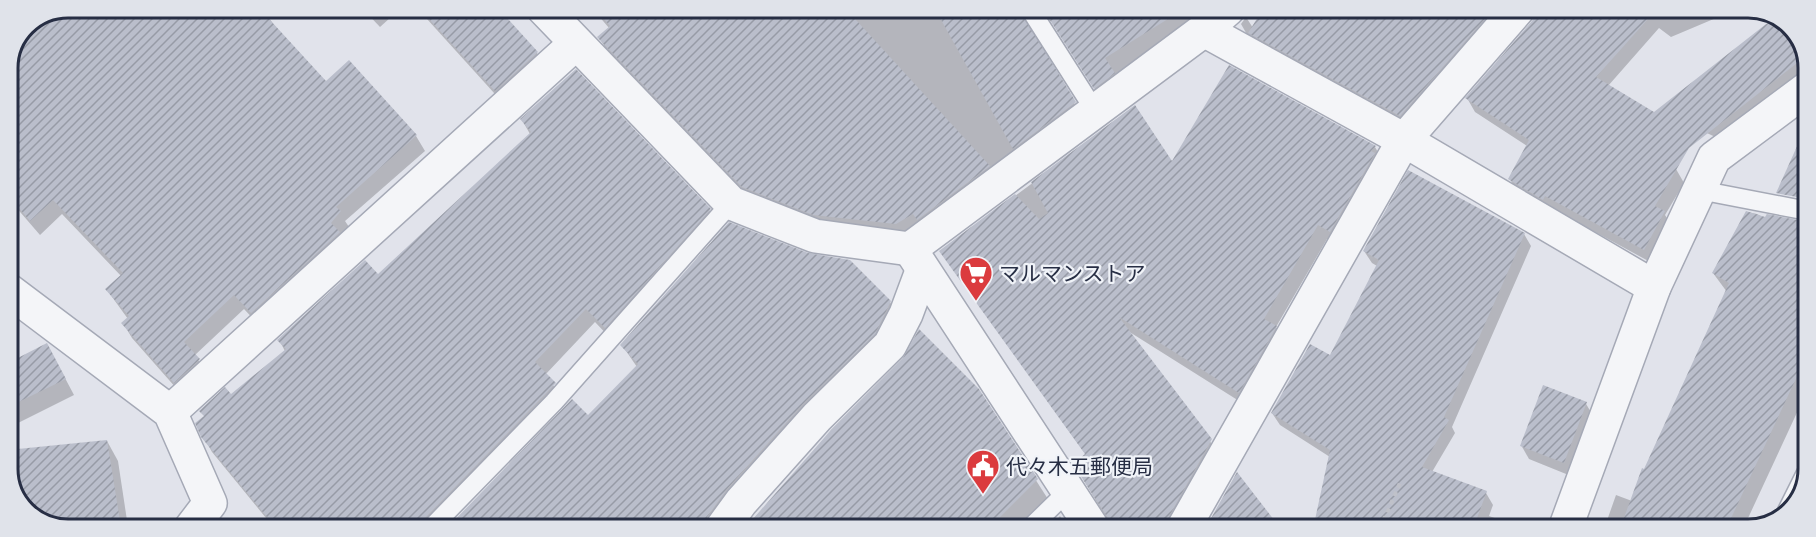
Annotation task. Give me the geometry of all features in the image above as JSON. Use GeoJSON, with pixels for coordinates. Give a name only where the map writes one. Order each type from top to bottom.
{"type":"FeatureCollection","features":[{"type":"Feature","properties":{"kind":"street"},"geometry":{"type":"LineString","coordinates":[[552,18],[731,203],[815,236],[916,260],[1086,519]]}},
{"type":"Feature","properties":{"kind":"street"},"geometry":{"type":"LineString","coordinates":[[1189,519],[1404,140],[1510,18]]}},
{"type":"Feature","properties":{"kind":"street"},"geometry":{"type":"LineString","coordinates":[[729,519],[817,417],[890,345],[906,314],[916,260],[1095,111],[1216,19],[1404,140],[1654,287]]}},
{"type":"Feature","properties":{"kind":"street"},"geometry":{"type":"LineString","coordinates":[[170,412],[575,44]]}},
{"type":"Feature","properties":{"kind":"street"},"geometry":{"type":"LineString","coordinates":[[1569,519],[1654,287],[1713,158],[1798,94]]}},
{"type":"Feature","properties":{"kind":"street"},"geometry":{"type":"LineString","coordinates":[[18,298],[170,412],[210,503],[198,519]]}},
{"type":"Feature","properties":{"kind":"lane"},"geometry":{"type":"LineString","coordinates":[[1036,18],[1095,111]]}},
{"type":"Feature","properties":{"kind":"lane"},"geometry":{"type":"LineString","coordinates":[[1699,190],[1798,209]]}},
{"type":"Feature","properties":{"kind":"lane"},"geometry":{"type":"LineString","coordinates":[[440,519],[554,402],[731,203]]}},
{"type":"Feature","properties":{"kind":"lane"},"geometry":{"type":"LineString","coordinates":[[1039,519],[1068,491]]}},
{"type":"Feature","properties":{"kind":"path"},"geometry":{"type":"LineString","coordinates":[[1384,519],[1400,483]]}},
{"type":"Feature","properties":{"kind":"building"},"geometry":{"type":"Polygon","coordinates":[[[268,18],[326,81],[349,60],[417,135],[336,207],[341,211],[331,223],[340,232],[251,313],[234,295],[184,342],[200,359],[174,383],[121,323],[129,316],[105,289],[123,273],[53,200],[30,221],[18,207],[19,58],[26,40],[40,26],[58,19],[268,18]]]}},
{"type":"Feature","properties":{"kind":"building"},"geometry":{"type":"Polygon","coordinates":[[[428,18],[507,18],[538,52],[495,91],[428,18]]]}},
{"type":"Feature","properties":{"kind":"building"},"geometry":{"type":"Polygon","coordinates":[[[603,18],[854,18],[990,166],[917,220],[913,214],[896,224],[813,215],[742,187],[597,37],[610,26],[603,18]]]}},
{"type":"Feature","properties":{"kind":"building"},"geometry":{"type":"Polygon","coordinates":[[[940,18],[1025,18],[1076,102],[1013,149],[940,18]]]}},
{"type":"Feature","properties":{"kind":"building"},"geometry":{"type":"Polygon","coordinates":[[[1049,18],[1169,18],[1105,58],[1115,73],[1094,89],[1049,18]]]}},
{"type":"Feature","properties":{"kind":"building"},"geometry":{"type":"Polygon","coordinates":[[[1257,18],[1486,18],[1400,116],[1248,33],[1257,18]]]}},
{"type":"Feature","properties":{"kind":"building"},"geometry":{"type":"Polygon","coordinates":[[[1534,18],[1649,18],[1596,77],[1654,112],[1768,22],[1776,26],[1788,38],[1793,46],[1797,63],[1689,148],[1655,206],[1665,211],[1644,250],[1545,196],[1543,200],[1508,179],[1529,140],[1465,98],[1534,18]]]}},
{"type":"Feature","properties":{"kind":"building"},"geometry":{"type":"Polygon","coordinates":[[[1229,65],[1376,146],[1371,151],[1375,153],[1330,232],[1318,225],[1264,319],[1277,326],[1239,393],[1119,317],[1212,439],[1168,519],[1109,519],[1073,464],[1085,454],[939,251],[1015,194],[1039,219],[1048,213],[1031,182],[1135,105],[1172,161],[1229,65]]]}},
{"type":"Feature","properties":{"kind":"building"},"geometry":{"type":"Polygon","coordinates":[[[576,69],[711,209],[605,328],[586,309],[535,362],[556,383],[424,519],[269,519],[201,437],[195,423],[204,416],[199,411],[225,387],[231,394],[286,349],[277,340],[365,260],[378,274],[531,132],[520,119],[576,69]]]}},
{"type":"Feature","properties":{"kind":"building"},"geometry":{"type":"Polygon","coordinates":[[[1798,144],[1798,197],[1776,193],[1798,144]]]}},
{"type":"Feature","properties":{"kind":"building"},"geometry":{"type":"Polygon","coordinates":[[[1408,170],[1525,233],[1444,417],[1449,420],[1422,467],[1487,491],[1477,519],[1315,519],[1330,450],[1271,413],[1310,344],[1330,355],[1379,260],[1363,251],[1408,170]]]}},
{"type":"Feature","properties":{"kind":"building"},"geometry":{"type":"Polygon","coordinates":[[[1746,211],[1765,217],[1767,214],[1798,220],[1798,374],[1731,519],[1624,519],[1642,468],[1644,469],[1729,283],[1712,273],[1746,211]]]}},
{"type":"Feature","properties":{"kind":"building"},"geometry":{"type":"Polygon","coordinates":[[[729,222],[808,253],[850,260],[891,301],[875,334],[803,404],[727,489],[706,519],[456,519],[572,399],[588,415],[638,364],[620,345],[729,222]]]}},
{"type":"Feature","properties":{"kind":"building"},"geometry":{"type":"Polygon","coordinates":[[[919,329],[979,389],[1038,479],[998,519],[753,519],[831,430],[903,358],[919,329]]]}},
{"type":"Feature","properties":{"kind":"building"},"geometry":{"type":"Polygon","coordinates":[[[47,343],[66,379],[18,402],[18,358],[47,343]]]}},
{"type":"Feature","properties":{"kind":"building"},"geometry":{"type":"Polygon","coordinates":[[[1543,385],[1587,402],[1564,463],[1520,446],[1543,385]]]}},
{"type":"Feature","properties":{"kind":"building"},"geometry":{"type":"Polygon","coordinates":[[[107,440],[120,519],[68,519],[40,511],[28,499],[21,485],[18,472],[18,449],[107,440]]]}},
{"type":"Feature","properties":{"kind":"building"},"geometry":{"type":"Polygon","coordinates":[[[1237,472],[1273,519],[1211,519],[1237,472]]]}},
{"type":"Feature","properties":{"kind":"place","name":"マルマンストア"},"geometry":{"type":"Point","coordinates":[976,302]}},
{"type":"Feature","properties":{"kind":"place","name":"代々木五郵便局"},"geometry":{"type":"Point","coordinates":[983,495]}}]}
